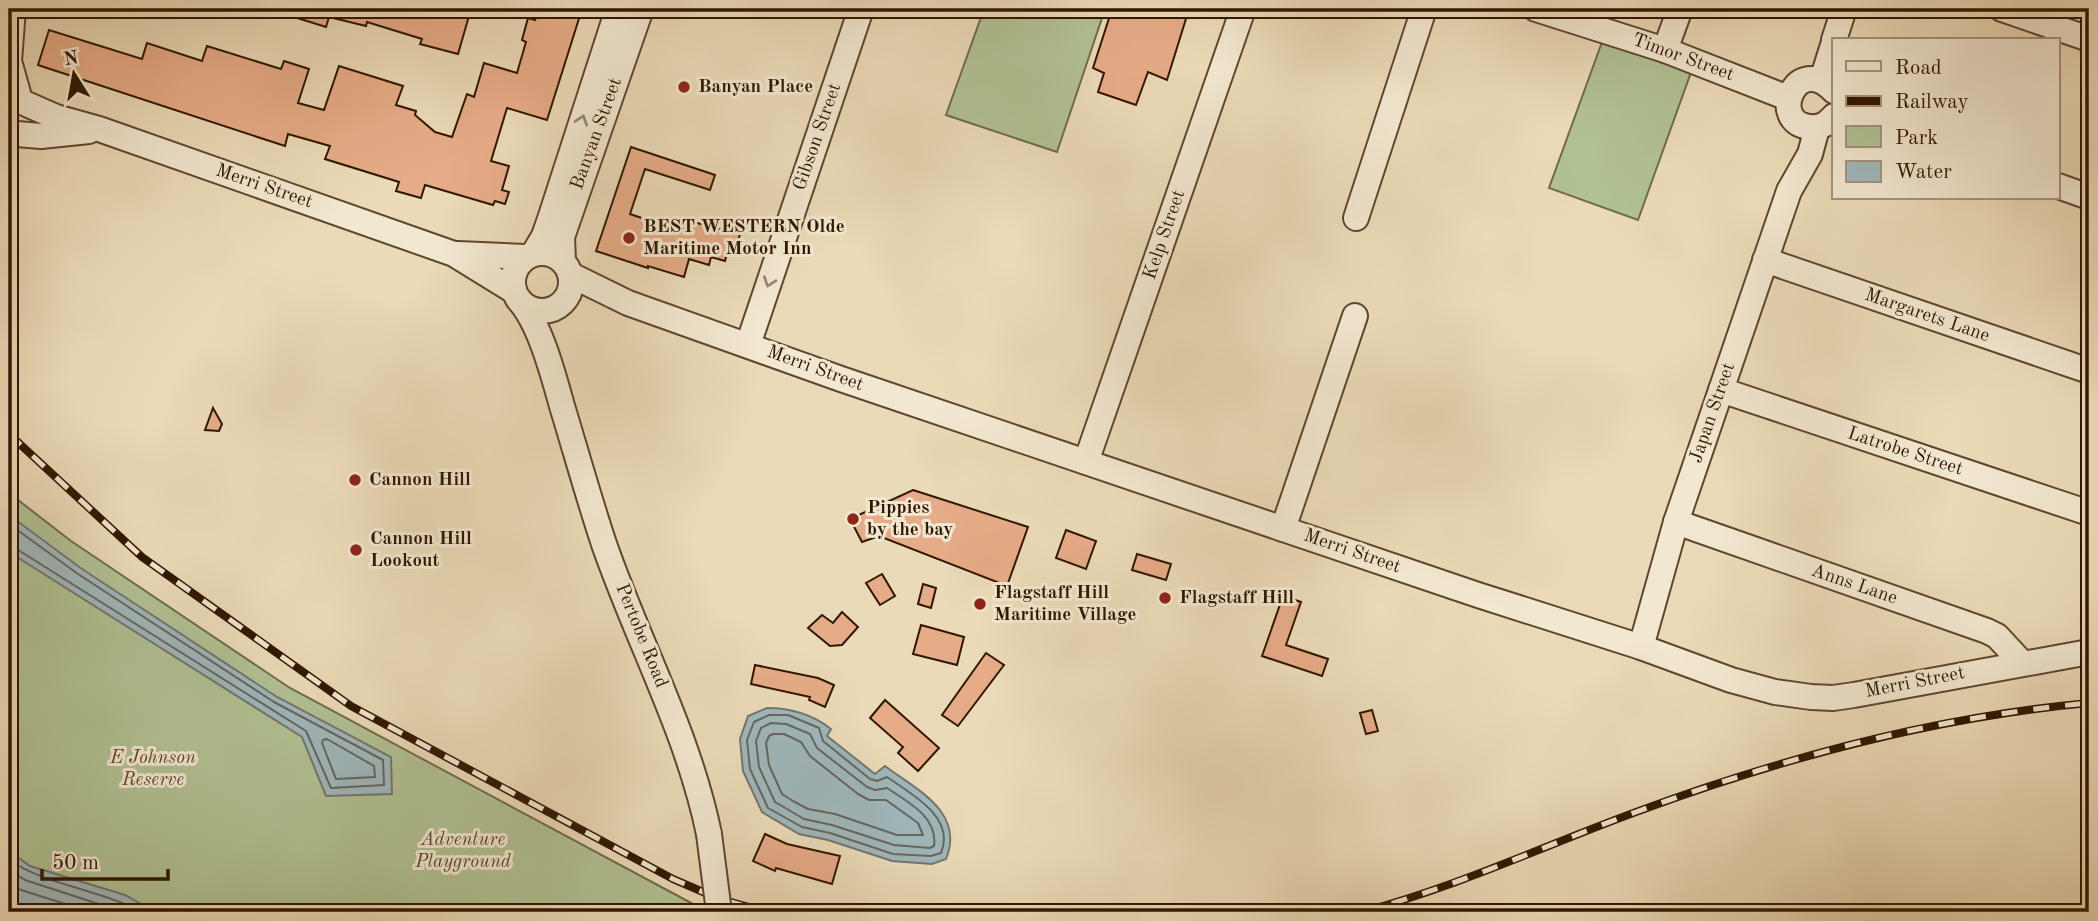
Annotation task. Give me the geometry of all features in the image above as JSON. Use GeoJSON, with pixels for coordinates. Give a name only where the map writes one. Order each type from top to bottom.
{"type":"FeatureCollection","features":[{"type":"Feature","properties":{"kind":"street","name":"Banyan Street"},"geometry":{"type":"LineString","coordinates":[[529,255],[544,236],[618,9]]}},
{"type":"Feature","properties":{"kind":"street","name":"Banyan Street"},"geometry":{"type":"LineString","coordinates":[[567,268],[562,237],[641,9]]}},
{"type":"Feature","properties":{"kind":"street","name":"Gibson Street"},"geometry":{"type":"LineString","coordinates":[[748,345],[861,9]]}},
{"type":"Feature","properties":{"kind":"street","name":"Kelp Street"},"geometry":{"type":"LineString","coordinates":[[1086,462],[1243,9]]}},
{"type":"Feature","properties":{"kind":"street"},"geometry":{"type":"LineString","coordinates":[[1356,218],[1424,9]]}},
{"type":"Feature","properties":{"kind":"street","name":"Timor Street"},"geometry":{"type":"LineString","coordinates":[[1536,9],[1665,50],[1791,108],[1803,127],[1826,122]]}},
{"type":"Feature","properties":{"kind":"street"},"geometry":{"type":"LineString","coordinates":[[1665,50],[1680,9]]}},
{"type":"Feature","properties":{"kind":"street"},"geometry":{"type":"LineString","coordinates":[[1835,38],[1844,9]]}},
{"type":"Feature","properties":{"kind":"street"},"geometry":{"type":"LineString","coordinates":[[2001,9],[2089,39]]}},
{"type":"Feature","properties":{"kind":"street"},"geometry":{"type":"LineString","coordinates":[[11,10],[9,61],[16,92]]}},
{"type":"Feature","properties":{"kind":"street"},"geometry":{"type":"LineString","coordinates":[[1791,108],[1792,89],[1799,82],[1808,79],[1828,85],[1832,56]]}},
{"type":"Feature","properties":{"kind":"street","name":"Merri Street"},"geometry":{"type":"LineString","coordinates":[[16,92],[56,117],[114,134],[454,254],[516,295]]}},
{"type":"Feature","properties":{"kind":"street","name":"Merri Street"},"geometry":{"type":"LineString","coordinates":[[13,139],[22,121],[16,92]]}},
{"type":"Feature","properties":{"kind":"street","name":"Japan Street"},"geometry":{"type":"LineString","coordinates":[[1641,648],[1676,522],[1794,180],[1796,163],[1791,108]]}},
{"type":"Feature","properties":{"kind":"street","name":"Japan Street"},"geometry":{"type":"LineString","coordinates":[[1794,180],[1811,154],[1826,122]]}},
{"type":"Feature","properties":{"kind":"street","name":"Merri Street"},"geometry":{"type":"LineString","coordinates":[[13,139],[90,131],[114,134]]}},
{"type":"Feature","properties":{"kind":"street"},"geometry":{"type":"LineString","coordinates":[[2060,188],[2089,197]]}},
{"type":"Feature","properties":{"kind":"street"},"geometry":{"type":"LineString","coordinates":[[549,253],[567,268],[568,295],[560,305],[550,310],[533,310],[516,295],[513,272],[529,255],[549,253]]}},
{"type":"Feature","properties":{"kind":"street","name":"Merri Street"},"geometry":{"type":"LineString","coordinates":[[454,254],[529,255]]}},
{"type":"Feature","properties":{"kind":"street","name":"Margarets Lane"},"geometry":{"type":"LineString","coordinates":[[1765,260],[2089,371]]}},
{"type":"Feature","properties":{"kind":"street","name":"Merri Street"},"geometry":{"type":"LineString","coordinates":[[567,268],[628,303],[841,379],[1731,680],[1775,692],[1833,698],[2089,652]]}},
{"type":"Feature","properties":{"kind":"street","name":"Pertobe Road"},"geometry":{"type":"LineString","coordinates":[[516,295],[525,307],[549,361],[605,547],[687,750],[709,834],[719,912]]}},
{"type":"Feature","properties":{"kind":"street","name":"Merri Street"},"geometry":{"type":"LineString","coordinates":[[560,305],[628,303]]}},
{"type":"Feature","properties":{"kind":"street","name":"Pertobe Road"},"geometry":{"type":"LineString","coordinates":[[549,361],[560,305]]}},
{"type":"Feature","properties":{"kind":"street"},"geometry":{"type":"LineString","coordinates":[[1283,529],[1355,316]]}},
{"type":"Feature","properties":{"kind":"street","name":"Latrobe Street"},"geometry":{"type":"LineString","coordinates":[[1721,390],[2089,513]]}},
{"type":"Feature","properties":{"kind":"street","name":"Anns Lane"},"geometry":{"type":"LineString","coordinates":[[1676,522],[1987,631],[1997,636],[2022,663]]}},
{"type":"Feature","properties":{"kind":"green space"},"geometry":{"type":"Polygon","coordinates":[[[984,9],[1105,9],[1057,152],[946,115],[984,9]]]}},
{"type":"Feature","properties":{"kind":"green space"},"geometry":{"type":"Polygon","coordinates":[[[1606,31],[1695,61],[1638,220],[1549,188],[1606,31]]]}},
{"type":"Feature","properties":{"kind":"green space","name":"E Johnson Reserve"},"geometry":{"type":"Polygon","coordinates":[[[9,493],[71,541],[290,688],[708,912],[9,912],[9,493]]]}},
{"type":"Feature","properties":{"kind":"water"},"geometry":{"type":"Polygon","coordinates":[[[9,515],[82,569],[277,697],[391,757],[392,794],[326,796],[302,737],[9,552],[9,515]]]}},
{"type":"Feature","properties":{"kind":"water"},"geometry":{"type":"Polygon","coordinates":[[[767,708],[793,711],[816,719],[831,729],[827,736],[875,774],[885,766],[935,804],[949,828],[950,842],[946,859],[932,864],[892,861],[828,840],[799,834],[762,812],[743,771],[740,739],[748,716],[767,708]]]}},
{"type":"Feature","properties":{"kind":"water"},"geometry":{"type":"Polygon","coordinates":[[[9,851],[30,866],[125,895],[155,912],[9,912],[9,851]]]}},
{"type":"Feature","properties":{"kind":"building"},"geometry":{"type":"Polygon","coordinates":[[[279,9],[471,9],[458,54],[420,44],[422,39],[367,22],[366,26],[329,17],[326,27],[278,12],[279,9]]]}},
{"type":"Feature","properties":{"kind":"building"},"geometry":{"type":"Polygon","coordinates":[[[538,9],[582,9],[547,120],[507,108],[491,161],[509,166],[502,190],[509,192],[505,204],[495,201],[493,205],[425,185],[421,198],[396,191],[399,182],[325,159],[330,146],[288,134],[285,146],[38,65],[49,30],[142,59],[147,43],[202,61],[207,46],[281,69],[284,61],[309,69],[298,103],[324,110],[339,66],[403,86],[396,105],[416,111],[415,115],[435,132],[452,137],[467,94],[474,97],[484,63],[517,73],[526,42],[522,40],[528,18],[535,20],[538,9]]]}},
{"type":"Feature","properties":{"kind":"building"},"geometry":{"type":"Polygon","coordinates":[[[1112,9],[1189,9],[1167,80],[1148,72],[1136,105],[1098,92],[1104,73],[1093,68],[1112,9]]]}},
{"type":"Feature","properties":{"kind":"building"},"geometry":{"type":"Polygon","coordinates":[[[631,147],[715,175],[710,190],[645,169],[630,214],[683,232],[687,220],[725,231],[729,220],[743,224],[735,251],[728,249],[725,261],[711,257],[709,265],[689,259],[684,277],[596,251],[631,147]]]}},
{"type":"Feature","properties":{"kind":"building"},"geometry":{"type":"Polygon","coordinates":[[[213,408],[222,424],[219,431],[205,430],[213,408]]]}},
{"type":"Feature","properties":{"kind":"building"},"geometry":{"type":"Polygon","coordinates":[[[913,490],[1028,527],[1007,586],[879,536],[862,542],[850,519],[913,490]]]}},
{"type":"Feature","properties":{"kind":"building"},"geometry":{"type":"Polygon","coordinates":[[[1066,530],[1096,541],[1086,569],[1056,558],[1066,530]]]}},
{"type":"Feature","properties":{"kind":"building"},"geometry":{"type":"Polygon","coordinates":[[[1137,554],[1171,564],[1166,580],[1132,570],[1137,554]]]}},
{"type":"Feature","properties":{"kind":"building"},"geometry":{"type":"Polygon","coordinates":[[[882,574],[895,596],[880,605],[866,583],[882,574]]]}},
{"type":"Feature","properties":{"kind":"building"},"geometry":{"type":"Polygon","coordinates":[[[923,584],[936,588],[931,608],[918,604],[923,584]]]}},
{"type":"Feature","properties":{"kind":"building"},"geometry":{"type":"Polygon","coordinates":[[[1283,596],[1301,602],[1286,645],[1328,659],[1322,676],[1262,656],[1283,596]]]}},
{"type":"Feature","properties":{"kind":"building"},"geometry":{"type":"Polygon","coordinates":[[[842,612],[858,627],[842,645],[830,646],[808,628],[822,615],[833,623],[842,612]]]}},
{"type":"Feature","properties":{"kind":"building"},"geometry":{"type":"Polygon","coordinates":[[[921,625],[964,637],[957,665],[913,654],[921,625]]]}},
{"type":"Feature","properties":{"kind":"building"},"geometry":{"type":"Polygon","coordinates":[[[986,653],[1004,665],[958,726],[942,715],[986,653]]]}},
{"type":"Feature","properties":{"kind":"building"},"geometry":{"type":"Polygon","coordinates":[[[755,665],[818,678],[834,685],[825,707],[809,700],[810,697],[751,684],[755,665]]]}},
{"type":"Feature","properties":{"kind":"building"},"geometry":{"type":"Polygon","coordinates":[[[885,700],[939,748],[918,771],[898,753],[903,747],[870,718],[885,700]]]}},
{"type":"Feature","properties":{"kind":"building"},"geometry":{"type":"Polygon","coordinates":[[[1372,710],[1378,731],[1366,734],[1360,713],[1372,710]]]}},
{"type":"Feature","properties":{"kind":"building"},"geometry":{"type":"Polygon","coordinates":[[[765,834],[787,844],[840,856],[832,884],[776,868],[775,871],[753,861],[765,834]]]}},
{"type":"Feature","properties":{"kind":"railway"},"geometry":{"type":"LineString","coordinates":[[9,434],[142,557],[351,706],[673,879],[717,898],[766,912]]}},
{"type":"Feature","properties":{"kind":"railway"},"geometry":{"type":"LineString","coordinates":[[1361,912],[1465,879],[1691,792],[1803,757],[1973,718],[2089,703]]}},
{"type":"Feature","properties":{"kind":"place","name":"Banyan Place"},"geometry":{"type":"Point","coordinates":[684,87]}},
{"type":"Feature","properties":{"kind":"place","name":"BEST WESTERN Olde Maritime Motor Inn"},"geometry":{"type":"Point","coordinates":[629,238]}},
{"type":"Feature","properties":{"kind":"place","name":"Cannon Hill"},"geometry":{"type":"Point","coordinates":[355,480]}},
{"type":"Feature","properties":{"kind":"place","name":"Pippies by the bay"},"geometry":{"type":"Point","coordinates":[853,519]}},
{"type":"Feature","properties":{"kind":"place","name":"Cannon Hill Lookout"},"geometry":{"type":"Point","coordinates":[356,550]}},
{"type":"Feature","properties":{"kind":"place","name":"Flagstaff Hill"},"geometry":{"type":"Point","coordinates":[1165,598]}},
{"type":"Feature","properties":{"kind":"place","name":"Flagstaff Hill Maritime Village"},"geometry":{"type":"Point","coordinates":[980,604]}},
{"type":"Feature","properties":{"kind":"park label","name":"Adventure Playground"},"geometry":{"type":"Point","coordinates":[463,851]}}]}
